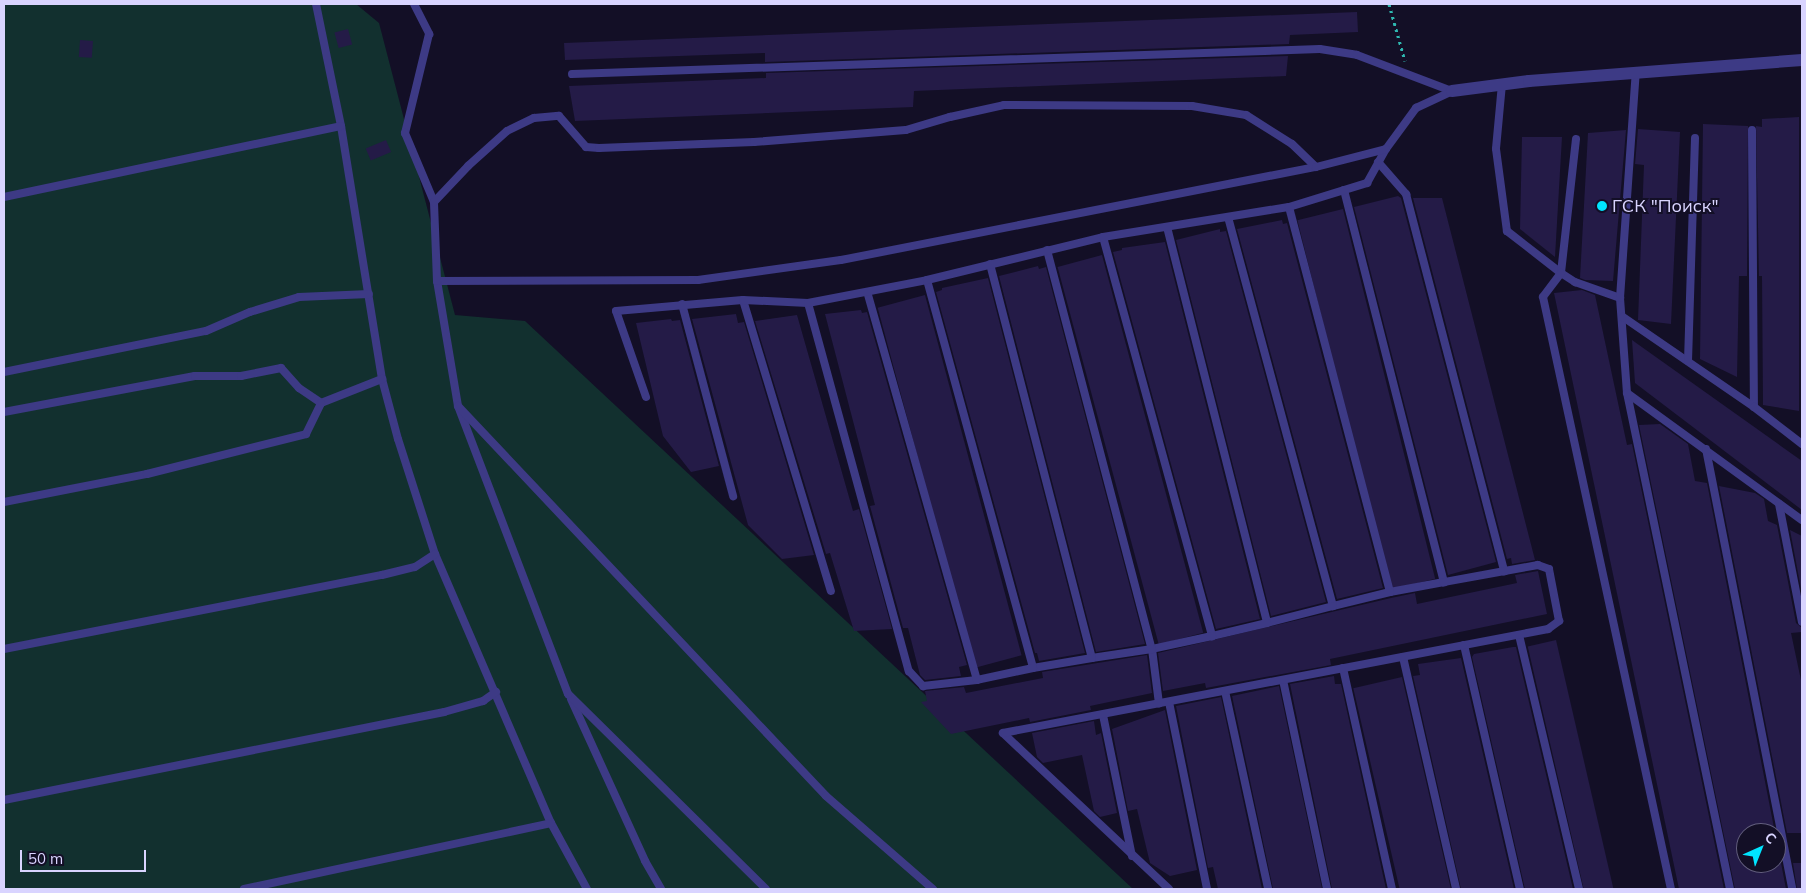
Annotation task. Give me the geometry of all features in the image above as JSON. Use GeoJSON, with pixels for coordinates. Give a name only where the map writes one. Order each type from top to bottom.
{"type":"FeatureCollection","features":[{"type":"Feature","properties":{"kind":"street"},"geometry":{"type":"LineString","coordinates":[[1452,91],[1502,84],[1636,72],[1802,60]]}},
{"type":"Feature","properties":{"kind":"lane"},"geometry":{"type":"LineString","coordinates":[[316,4],[341,126],[382,378],[398,439],[435,554],[496,692],[550,823],[587,889]]}},
{"type":"Feature","properties":{"kind":"lane"},"geometry":{"type":"LineString","coordinates":[[414,4],[429,34],[405,133],[434,202],[436,281],[458,406],[568,694],[645,861],[661,889]]}},
{"type":"Feature","properties":{"kind":"lane"},"geometry":{"type":"LineString","coordinates":[[572,74],[1320,49],[1357,56],[1452,91]]}},
{"type":"Feature","properties":{"kind":"lane"},"geometry":{"type":"LineString","coordinates":[[1636,72],[1620,298],[1623,317],[1627,393],[1730,889]]}},
{"type":"Feature","properties":{"kind":"lane"},"geometry":{"type":"LineString","coordinates":[[1502,84],[1496,149],[1507,231],[1575,282],[1620,298]]}},
{"type":"Feature","properties":{"kind":"lane"},"geometry":{"type":"LineString","coordinates":[[646,397],[616,311],[743,300],[808,303],[927,280],[1103,237],[1289,207],[1367,183],[1386,149],[1416,108],[1452,91]]}},
{"type":"Feature","properties":{"kind":"lane"},"geometry":{"type":"LineString","coordinates":[[434,202],[468,166],[507,131],[534,118],[559,116],[586,147],[599,148],[754,142],[906,130],[950,116],[1004,105],[1192,106],[1246,115],[1292,144],[1316,167]]}},
{"type":"Feature","properties":{"kind":"lane"},"geometry":{"type":"LineString","coordinates":[[4,197],[341,126]]}},
{"type":"Feature","properties":{"kind":"lane"},"geometry":{"type":"LineString","coordinates":[[1752,130],[1754,407]]}},
{"type":"Feature","properties":{"kind":"lane"},"geometry":{"type":"LineString","coordinates":[[1688,361],[1695,138]]}},
{"type":"Feature","properties":{"kind":"lane"},"geometry":{"type":"LineString","coordinates":[[1576,139],[1561,273],[1543,297],[1670,889]]}},
{"type":"Feature","properties":{"kind":"lane"},"geometry":{"type":"LineString","coordinates":[[436,281],[698,280],[841,260],[1316,167],[1386,149]]}},
{"type":"Feature","properties":{"kind":"lane"},"geometry":{"type":"LineString","coordinates":[[1378,162],[1406,194],[1504,571]]}},
{"type":"Feature","properties":{"kind":"lane"},"geometry":{"type":"LineString","coordinates":[[1344,190],[1444,582]]}},
{"type":"Feature","properties":{"kind":"lane"},"geometry":{"type":"LineString","coordinates":[[1289,207],[1390,592]]}},
{"type":"Feature","properties":{"kind":"lane"},"geometry":{"type":"LineString","coordinates":[[1228,217],[1333,606]]}},
{"type":"Feature","properties":{"kind":"lane"},"geometry":{"type":"LineString","coordinates":[[1167,227],[1267,623]]}},
{"type":"Feature","properties":{"kind":"lane"},"geometry":{"type":"LineString","coordinates":[[1103,237],[1212,636]]}},
{"type":"Feature","properties":{"kind":"lane"},"geometry":{"type":"LineString","coordinates":[[1047,250],[1152,649],[1159,704]]}},
{"type":"Feature","properties":{"kind":"lane"},"geometry":{"type":"LineString","coordinates":[[990,264],[1092,658]]}},
{"type":"Feature","properties":{"kind":"lane"},"geometry":{"type":"LineString","coordinates":[[927,280],[1033,668]]}},
{"type":"Feature","properties":{"kind":"lane"},"geometry":{"type":"LineString","coordinates":[[867,292],[977,680]]}},
{"type":"Feature","properties":{"kind":"lane"},"geometry":{"type":"LineString","coordinates":[[4,372],[206,331],[250,312],[299,297],[369,294]]}},
{"type":"Feature","properties":{"kind":"lane"},"geometry":{"type":"LineString","coordinates":[[743,300],[830,591]]}},
{"type":"Feature","properties":{"kind":"lane"},"geometry":{"type":"LineString","coordinates":[[808,303],[909,671],[923,686],[977,680],[1033,668],[1152,649],[1390,592],[1538,565],[1549,569],[1559,621],[1548,629],[1003,733],[1169,889]]}},
{"type":"Feature","properties":{"kind":"lane"},"geometry":{"type":"LineString","coordinates":[[682,304],[733,496]]}},
{"type":"Feature","properties":{"kind":"lane"},"geometry":{"type":"LineString","coordinates":[[1623,317],[1754,407],[1802,444]]}},
{"type":"Feature","properties":{"kind":"lane"},"geometry":{"type":"LineString","coordinates":[[4,412],[195,376],[241,376],[281,368],[299,388],[321,403]]}},
{"type":"Feature","properties":{"kind":"lane"},"geometry":{"type":"LineString","coordinates":[[4,502],[147,474],[306,434],[321,403],[382,378]]}},
{"type":"Feature","properties":{"kind":"lane"},"geometry":{"type":"LineString","coordinates":[[1627,393],[1802,520]]}},
{"type":"Feature","properties":{"kind":"lane"},"geometry":{"type":"LineString","coordinates":[[458,406],[826,796],[933,889]]}},
{"type":"Feature","properties":{"kind":"lane"},"geometry":{"type":"LineString","coordinates":[[1706,449],[1792,889]]}},
{"type":"Feature","properties":{"kind":"lane"},"geometry":{"type":"LineString","coordinates":[[1779,504],[1802,622]]}},
{"type":"Feature","properties":{"kind":"lane"},"geometry":{"type":"LineString","coordinates":[[4,649],[382,575],[415,567],[435,554]]}},
{"type":"Feature","properties":{"kind":"lane"},"geometry":{"type":"LineString","coordinates":[[1519,635],[1579,889]]}},
{"type":"Feature","properties":{"kind":"lane"},"geometry":{"type":"LineString","coordinates":[[1464,645],[1520,889]]}},
{"type":"Feature","properties":{"kind":"lane"},"geometry":{"type":"LineString","coordinates":[[1402,657],[1456,889]]}},
{"type":"Feature","properties":{"kind":"lane"},"geometry":{"type":"LineString","coordinates":[[1343,668],[1392,889]]}},
{"type":"Feature","properties":{"kind":"lane"},"geometry":{"type":"LineString","coordinates":[[1283,680],[1327,889]]}},
{"type":"Feature","properties":{"kind":"lane"},"geometry":{"type":"LineString","coordinates":[[1225,691],[1268,889]]}},
{"type":"Feature","properties":{"kind":"lane"},"geometry":{"type":"LineString","coordinates":[[4,800],[444,712],[483,701],[496,692]]}},
{"type":"Feature","properties":{"kind":"lane"},"geometry":{"type":"LineString","coordinates":[[568,694],[766,889]]}},
{"type":"Feature","properties":{"kind":"lane"},"geometry":{"type":"LineString","coordinates":[[1169,702],[1207,889]]}},
{"type":"Feature","properties":{"kind":"lane"},"geometry":{"type":"LineString","coordinates":[[1103,715],[1132,856]]}},
{"type":"Feature","properties":{"kind":"lane"},"geometry":{"type":"LineString","coordinates":[[244,889],[550,823]]}},
{"type":"Feature","properties":{"kind":"path"},"geometry":{"type":"LineString","coordinates":[[1389,4],[1408,75]]}},
{"type":"Feature","properties":{"kind":"green space"},"geometry":{"type":"Polygon","coordinates":[[[4,4],[356,4],[379,23],[455,315],[525,321],[1133,889],[4,889],[4,4]]]}},
{"type":"Feature","properties":{"kind":"building"},"geometry":{"type":"Polygon","coordinates":[[[1357,12],[1358,32],[1290,35],[1289,44],[765,62],[765,53],[565,60],[564,43],[1357,12]]]}},
{"type":"Feature","properties":{"kind":"building"},"geometry":{"type":"Polygon","coordinates":[[[348,29],[352,44],[339,48],[334,33],[348,29]]]}},
{"type":"Feature","properties":{"kind":"building"},"geometry":{"type":"Polygon","coordinates":[[[80,40],[93,41],[92,58],[79,57],[80,40]]]}},
{"type":"Feature","properties":{"kind":"building"},"geometry":{"type":"Polygon","coordinates":[[[1288,56],[1286,76],[914,91],[913,107],[575,121],[569,86],[766,78],[766,73],[1288,56]]]}},
{"type":"Feature","properties":{"kind":"building"},"geometry":{"type":"Polygon","coordinates":[[[1799,117],[1799,411],[1763,405],[1762,276],[1759,276],[1756,126],[1762,127],[1762,119],[1799,117]]]}},
{"type":"Feature","properties":{"kind":"building"},"geometry":{"type":"Polygon","coordinates":[[[1703,124],[1748,126],[1747,276],[1739,276],[1737,377],[1700,359],[1703,124]]]}},
{"type":"Feature","properties":{"kind":"building"},"geometry":{"type":"Polygon","coordinates":[[[1638,129],[1680,132],[1671,324],[1638,320],[1644,165],[1635,164],[1638,129]]]}},
{"type":"Feature","properties":{"kind":"building","name":"ГСК \"Поиск\""},"geometry":{"type":"Polygon","coordinates":[[[1626,130],[1613,281],[1585,280],[1580,278],[1588,133],[1626,130]]]}},
{"type":"Feature","properties":{"kind":"building"},"geometry":{"type":"Polygon","coordinates":[[[1522,137],[1562,137],[1555,257],[1520,229],[1522,137]]]}},
{"type":"Feature","properties":{"kind":"building"},"geometry":{"type":"Polygon","coordinates":[[[386,140],[391,152],[371,161],[366,149],[386,140]]]}},
{"type":"Feature","properties":{"kind":"building"},"geometry":{"type":"Polygon","coordinates":[[[1398,196],[1401,198],[1496,562],[1448,575],[1354,207],[1398,196]]]}},
{"type":"Feature","properties":{"kind":"building"},"geometry":{"type":"Polygon","coordinates":[[[1413,198],[1442,198],[1535,560],[1512,564],[1511,558],[1507,559],[1413,198]]]}},
{"type":"Feature","properties":{"kind":"building"},"geometry":{"type":"Polygon","coordinates":[[[1343,209],[1435,579],[1390,590],[1297,220],[1343,209]]]}},
{"type":"Feature","properties":{"kind":"building"},"geometry":{"type":"Polygon","coordinates":[[[1282,220],[1283,224],[1287,223],[1383,588],[1337,599],[1237,229],[1282,220]]]}},
{"type":"Feature","properties":{"kind":"building"},"geometry":{"type":"Polygon","coordinates":[[[1220,229],[1220,232],[1226,231],[1326,602],[1271,616],[1176,240],[1220,229]]]}},
{"type":"Feature","properties":{"kind":"building"},"geometry":{"type":"Polygon","coordinates":[[[1165,242],[1260,619],[1216,629],[1113,252],[1122,250],[1122,248],[1165,242]]]}},
{"type":"Feature","properties":{"kind":"building"},"geometry":{"type":"Polygon","coordinates":[[[1102,255],[1203,633],[1159,645],[1058,267],[1102,255]]]}},
{"type":"Feature","properties":{"kind":"building"},"geometry":{"type":"Polygon","coordinates":[[[1038,266],[1039,269],[1046,267],[1145,644],[1096,652],[999,276],[1038,266]]]}},
{"type":"Feature","properties":{"kind":"building"},"geometry":{"type":"Polygon","coordinates":[[[988,278],[1085,653],[1039,661],[1037,653],[1035,653],[936,292],[942,290],[942,288],[988,278]]]}},
{"type":"Feature","properties":{"kind":"building"},"geometry":{"type":"Polygon","coordinates":[[[1582,290],[1595,295],[1627,445],[1632,444],[1724,889],[1679,889],[1554,293],[1582,290]]]}},
{"type":"Feature","properties":{"kind":"building"},"geometry":{"type":"Polygon","coordinates":[[[925,295],[1022,655],[974,668],[878,308],[925,295]]]}},
{"type":"Feature","properties":{"kind":"building"},"geometry":{"type":"Polygon","coordinates":[[[861,310],[862,313],[867,312],[967,665],[959,667],[961,676],[925,680],[920,675],[908,628],[903,628],[870,506],[875,505],[825,314],[861,310]]]}},
{"type":"Feature","properties":{"kind":"building"},"geometry":{"type":"Polygon","coordinates":[[[736,314],[738,323],[744,322],[814,555],[782,559],[748,525],[692,319],[736,314]]]}},
{"type":"Feature","properties":{"kind":"building"},"geometry":{"type":"Polygon","coordinates":[[[797,315],[853,511],[859,509],[892,629],[854,631],[830,553],[826,554],[755,321],[797,315]]]}},
{"type":"Feature","properties":{"kind":"building"},"geometry":{"type":"Polygon","coordinates":[[[671,319],[672,321],[680,320],[719,466],[691,472],[663,436],[636,323],[671,319]]]}},
{"type":"Feature","properties":{"kind":"building"},"geometry":{"type":"Polygon","coordinates":[[[1632,340],[1802,461],[1802,510],[1635,383],[1632,340]]]}},
{"type":"Feature","properties":{"kind":"building"},"geometry":{"type":"Polygon","coordinates":[[[1660,424],[1688,444],[1695,481],[1707,483],[1773,823],[1736,823],[1736,873],[1783,873],[1786,889],[1735,889],[1639,425],[1660,424]]]}},
{"type":"Feature","properties":{"kind":"building"},"geometry":{"type":"Polygon","coordinates":[[[1719,486],[1755,493],[1764,499],[1768,521],[1777,525],[1796,623],[1802,628],[1802,632],[1791,633],[1802,685],[1802,833],[1787,833],[1719,486]]]}},
{"type":"Feature","properties":{"kind":"building"},"geometry":{"type":"Polygon","coordinates":[[[1790,530],[1802,536],[1802,594],[1790,530]]]}},
{"type":"Feature","properties":{"kind":"building"},"geometry":{"type":"Polygon","coordinates":[[[1538,571],[1547,614],[1330,659],[1331,665],[1206,688],[1205,683],[1163,691],[1158,653],[1415,593],[1417,604],[1517,583],[1515,575],[1538,571]]]}},
{"type":"Feature","properties":{"kind":"building"},"geometry":{"type":"Polygon","coordinates":[[[1556,640],[1613,889],[1584,889],[1528,647],[1556,640]]]}},
{"type":"Feature","properties":{"kind":"building"},"geometry":{"type":"Polygon","coordinates":[[[1516,647],[1573,889],[1525,889],[1472,657],[1474,654],[1516,647]]]}},
{"type":"Feature","properties":{"kind":"building"},"geometry":{"type":"Polygon","coordinates":[[[1147,655],[1152,693],[1090,706],[1091,710],[1030,722],[1029,718],[951,734],[921,702],[927,701],[925,691],[964,687],[966,693],[1043,678],[1042,672],[1147,655]]]}},
{"type":"Feature","properties":{"kind":"building"},"geometry":{"type":"Polygon","coordinates":[[[1461,658],[1514,889],[1461,889],[1413,676],[1420,675],[1418,664],[1461,658]]]}},
{"type":"Feature","properties":{"kind":"building"},"geometry":{"type":"Polygon","coordinates":[[[1334,676],[1335,684],[1341,684],[1386,889],[1332,889],[1290,684],[1334,676]]]}},
{"type":"Feature","properties":{"kind":"building"},"geometry":{"type":"Polygon","coordinates":[[[1402,677],[1451,888],[1400,889],[1353,688],[1402,677]]]}},
{"type":"Feature","properties":{"kind":"building"},"geometry":{"type":"Polygon","coordinates":[[[1279,686],[1322,888],[1273,889],[1232,696],[1279,686]]]}},
{"type":"Feature","properties":{"kind":"building"},"geometry":{"type":"Polygon","coordinates":[[[1221,697],[1262,889],[1218,889],[1213,867],[1208,868],[1176,706],[1221,697]]]}},
{"type":"Feature","properties":{"kind":"building"},"geometry":{"type":"Polygon","coordinates":[[[1165,710],[1197,870],[1170,876],[1150,863],[1137,809],[1128,811],[1112,729],[1165,710]]]}},
{"type":"Feature","properties":{"kind":"building"},"geometry":{"type":"Polygon","coordinates":[[[1094,721],[1096,735],[1101,733],[1117,813],[1100,817],[1094,811],[1082,755],[1043,763],[1037,757],[1032,733],[1094,721]]]}},
{"type":"Feature","properties":{"kind":"building"},"geometry":{"type":"Polygon","coordinates":[[[1793,863],[1802,863],[1802,889],[1797,889],[1793,863]]]}},
{"type":"Feature","properties":{"kind":"place","name":"ГСК \"Поиск\""},"geometry":{"type":"Point","coordinates":[1602,206]}}]}
